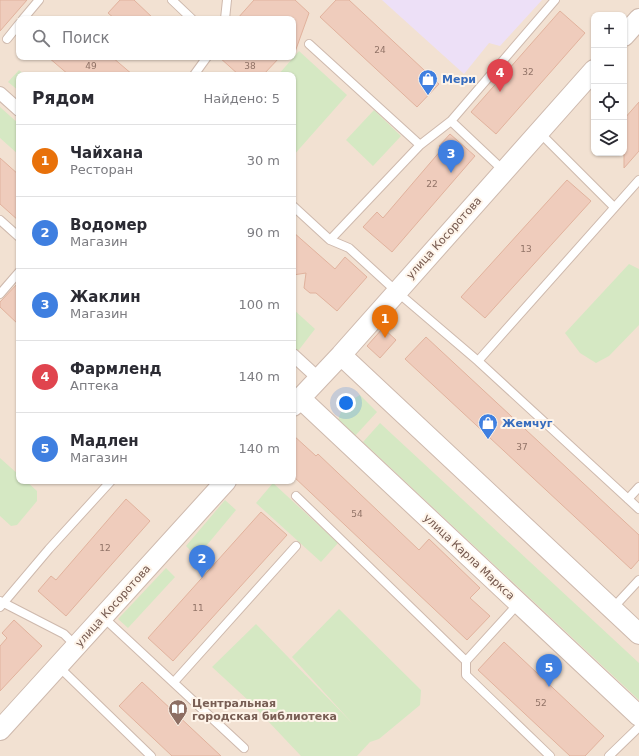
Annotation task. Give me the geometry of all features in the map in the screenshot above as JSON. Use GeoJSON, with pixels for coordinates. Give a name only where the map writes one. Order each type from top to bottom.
{"type":"FeatureCollection","features":[{"type":"Feature","properties":{"kind":"street"},"geometry":{"type":"LineString","coordinates":[[627,33],[639,19]]}},
{"type":"Feature","properties":{"kind":"street","name":"улица Косоротова"},"geometry":{"type":"LineString","coordinates":[[296,402],[341,355],[396,291],[591,73]]}},
{"type":"Feature","properties":{"kind":"street"},"geometry":{"type":"LineString","coordinates":[[0,93],[16,107]]}},
{"type":"Feature","properties":{"kind":"street"},"geometry":{"type":"LineString","coordinates":[[341,355],[639,634]]}},
{"type":"Feature","properties":{"kind":"street"},"geometry":{"type":"LineString","coordinates":[[296,358],[318,378]]}},
{"type":"Feature","properties":{"kind":"street","name":"улица Карла Маркса"},"geometry":{"type":"LineString","coordinates":[[296,402],[639,716]]}},
{"type":"Feature","properties":{"kind":"street","name":"улица Косоротова"},"geometry":{"type":"LineString","coordinates":[[0,730],[223,484]]}},
{"type":"Feature","properties":{"kind":"lane"},"geometry":{"type":"LineString","coordinates":[[26,16],[39,0]]}},
{"type":"Feature","properties":{"kind":"lane"},"geometry":{"type":"LineString","coordinates":[[172,0],[189,16]]}},
{"type":"Feature","properties":{"kind":"lane"},"geometry":{"type":"LineString","coordinates":[[224,16],[227,0]]}},
{"type":"Feature","properties":{"kind":"lane"},"geometry":{"type":"LineString","coordinates":[[330,240],[420,145],[451,121],[555,0]]}},
{"type":"Feature","properties":{"kind":"lane"},"geometry":{"type":"LineString","coordinates":[[7,39],[16,28]]}},
{"type":"Feature","properties":{"kind":"lane"},"geometry":{"type":"LineString","coordinates":[[309,44],[420,145]]}},
{"type":"Feature","properties":{"kind":"lane"},"geometry":{"type":"LineString","coordinates":[[196,72],[205,60]]}},
{"type":"Feature","properties":{"kind":"lane"},"geometry":{"type":"LineString","coordinates":[[451,121],[504,171]]}},
{"type":"Feature","properties":{"kind":"lane"},"geometry":{"type":"LineString","coordinates":[[539,132],[614,207]]}},
{"type":"Feature","properties":{"kind":"lane"},"geometry":{"type":"LineString","coordinates":[[478,361],[639,180]]}},
{"type":"Feature","properties":{"kind":"lane"},"geometry":{"type":"LineString","coordinates":[[296,209],[330,240],[349,248],[396,291],[478,361],[639,509]]}},
{"type":"Feature","properties":{"kind":"lane"},"geometry":{"type":"LineString","coordinates":[[0,220],[16,234]]}},
{"type":"Feature","properties":{"kind":"lane"},"geometry":{"type":"LineString","coordinates":[[0,294],[16,275]]}},
{"type":"Feature","properties":{"kind":"lane"},"geometry":{"type":"LineString","coordinates":[[76,646],[64,634],[1,604],[48,549],[108,484]]}},
{"type":"Feature","properties":{"kind":"lane"},"geometry":{"type":"LineString","coordinates":[[628,499],[639,487]]}},
{"type":"Feature","properties":{"kind":"lane"},"geometry":{"type":"LineString","coordinates":[[296,496],[466,661]]}},
{"type":"Feature","properties":{"kind":"lane"},"geometry":{"type":"LineString","coordinates":[[174,682],[296,546]]}},
{"type":"Feature","properties":{"kind":"lane"},"geometry":{"type":"LineString","coordinates":[[612,609],[639,580]]}},
{"type":"Feature","properties":{"kind":"lane"},"geometry":{"type":"LineString","coordinates":[[518,604],[466,661],[466,675],[550,756]]}},
{"type":"Feature","properties":{"kind":"lane"},"geometry":{"type":"LineString","coordinates":[[104,617],[244,748]]}},
{"type":"Feature","properties":{"kind":"lane"},"geometry":{"type":"LineString","coordinates":[[58,666],[151,756]]}},
{"type":"Feature","properties":{"kind":"lane"},"geometry":{"type":"LineString","coordinates":[[609,756],[639,727]]}},
{"type":"Feature","properties":{"kind":"shaded area"},"geometry":{"type":"Polygon","coordinates":[[[0,0],[639,0],[639,756],[0,756],[0,0]]]}},
{"type":"Feature","properties":{"kind":"shaded area"},"geometry":{"type":"Polygon","coordinates":[[[382,0],[542,0],[500,46],[489,43],[464,74],[382,0]]]}},
{"type":"Feature","properties":{"kind":"green space"},"geometry":{"type":"Polygon","coordinates":[[[299,51],[347,95],[296,153],[296,72],[281,72],[291,60],[296,60],[296,54],[299,51]]]}},
{"type":"Feature","properties":{"kind":"green space"},"geometry":{"type":"Polygon","coordinates":[[[16,73],[16,89],[8,82],[16,73]]]}},
{"type":"Feature","properties":{"kind":"green space"},"geometry":{"type":"Polygon","coordinates":[[[0,107],[16,121],[16,152],[0,138],[0,107]]]}},
{"type":"Feature","properties":{"kind":"green space"},"geometry":{"type":"Polygon","coordinates":[[[374,110],[401,136],[373,166],[346,140],[374,110]]]}},
{"type":"Feature","properties":{"kind":"green space"},"geometry":{"type":"Polygon","coordinates":[[[629,264],[639,269],[639,325],[609,356],[596,363],[580,353],[565,333],[629,264]]]}},
{"type":"Feature","properties":{"kind":"green space"},"geometry":{"type":"Polygon","coordinates":[[[296,312],[315,329],[298,351],[296,349],[296,312]]]}},
{"type":"Feature","properties":{"kind":"green space"},"geometry":{"type":"Polygon","coordinates":[[[360,395],[377,412],[354,437],[338,421],[341,412],[346,405],[360,395]]]}},
{"type":"Feature","properties":{"kind":"green space"},"geometry":{"type":"Polygon","coordinates":[[[380,423],[639,663],[639,700],[363,442],[380,423]]]}},
{"type":"Feature","properties":{"kind":"green space"},"geometry":{"type":"Polygon","coordinates":[[[0,458],[16,472],[16,484],[29,484],[37,491],[37,501],[17,525],[11,526],[0,516],[0,458]]]}},
{"type":"Feature","properties":{"kind":"green space"},"geometry":{"type":"Polygon","coordinates":[[[272,484],[274,484],[338,543],[321,562],[256,503],[272,484]]]}},
{"type":"Feature","properties":{"kind":"green space"},"geometry":{"type":"Polygon","coordinates":[[[225,500],[236,510],[197,557],[186,546],[225,500]]]}},
{"type":"Feature","properties":{"kind":"green space"},"geometry":{"type":"Polygon","coordinates":[[[166,568],[175,577],[128,628],[118,619],[166,568]]]}},
{"type":"Feature","properties":{"kind":"green space"},"geometry":{"type":"Polygon","coordinates":[[[339,609],[421,690],[420,705],[379,739],[370,742],[357,756],[301,756],[249,701],[212,667],[256,624],[353,724],[292,657],[339,609]]]}},
{"type":"Feature","properties":{"kind":"building"},"geometry":{"type":"Polygon","coordinates":[[[0,0],[27,0],[0,31],[0,0]]]}},
{"type":"Feature","properties":{"kind":"building"},"geometry":{"type":"Polygon","coordinates":[[[120,0],[134,0],[151,16],[112,16],[108,13],[120,0]]]}},
{"type":"Feature","properties":{"kind":"building"},"geometry":{"type":"Polygon","coordinates":[[[254,0],[295,0],[309,13],[296,49],[296,16],[240,16],[254,0]]]}},
{"type":"Feature","properties":{"kind":"building"},"geometry":{"type":"Polygon","coordinates":[[[336,0],[349,0],[439,84],[417,107],[320,17],[336,0]]]}},
{"type":"Feature","properties":{"kind":"building"},"geometry":{"type":"Polygon","coordinates":[[[560,11],[585,33],[496,134],[471,112],[560,11]]]}},
{"type":"Feature","properties":{"kind":"building"},"geometry":{"type":"Polygon","coordinates":[[[52,60],[116,60],[130,72],[66,72],[52,60]]]}},
{"type":"Feature","properties":{"kind":"building"},"geometry":{"type":"Polygon","coordinates":[[[222,60],[277,60],[266,72],[236,72],[222,60]]]}},
{"type":"Feature","properties":{"kind":"building"},"geometry":{"type":"Polygon","coordinates":[[[639,102],[639,151],[624,168],[624,156],[627,156],[627,116],[639,102]]]}},
{"type":"Feature","properties":{"kind":"building"},"geometry":{"type":"Polygon","coordinates":[[[450,134],[475,156],[392,252],[363,227],[377,212],[383,218],[442,149],[439,146],[450,134]]]}},
{"type":"Feature","properties":{"kind":"building"},"geometry":{"type":"Polygon","coordinates":[[[0,158],[16,172],[16,218],[0,204],[0,158]]]}},
{"type":"Feature","properties":{"kind":"building"},"geometry":{"type":"Polygon","coordinates":[[[567,180],[591,201],[485,318],[461,297],[567,180]]]}},
{"type":"Feature","properties":{"kind":"building"},"geometry":{"type":"Polygon","coordinates":[[[296,235],[335,269],[345,257],[367,277],[337,311],[316,293],[310,293],[304,288],[306,273],[296,275],[296,235]]]}},
{"type":"Feature","properties":{"kind":"building"},"geometry":{"type":"Polygon","coordinates":[[[16,285],[16,322],[0,307],[0,302],[16,285]]]}},
{"type":"Feature","properties":{"kind":"building"},"geometry":{"type":"Polygon","coordinates":[[[383,328],[396,340],[380,358],[367,346],[383,328]]]}},
{"type":"Feature","properties":{"kind":"building"},"geometry":{"type":"Polygon","coordinates":[[[426,337],[639,535],[639,560],[631,569],[405,359],[426,337]]]}},
{"type":"Feature","properties":{"kind":"building"},"geometry":{"type":"Polygon","coordinates":[[[296,438],[316,456],[318,454],[419,550],[429,539],[480,588],[470,598],[490,616],[467,640],[296,479],[296,438]]]}},
{"type":"Feature","properties":{"kind":"building"},"geometry":{"type":"Polygon","coordinates":[[[126,499],[150,521],[66,616],[38,591],[51,576],[56,580],[126,499]]]}},
{"type":"Feature","properties":{"kind":"building"},"geometry":{"type":"Polygon","coordinates":[[[261,512],[287,535],[173,661],[148,638],[261,512]]]}},
{"type":"Feature","properties":{"kind":"building"},"geometry":{"type":"Polygon","coordinates":[[[14,620],[42,646],[0,691],[0,646],[7,638],[2,633],[14,620]]]}},
{"type":"Feature","properties":{"kind":"building"},"geometry":{"type":"Polygon","coordinates":[[[504,642],[604,736],[585,756],[570,756],[478,670],[504,642]]]}},
{"type":"Feature","properties":{"kind":"building"},"geometry":{"type":"Polygon","coordinates":[[[142,682],[221,756],[172,756],[119,706],[142,682]]]}},
{"type":"Feature","properties":{"kind":"place","name":"Фармленд"},"geometry":{"type":"Point","coordinates":[500,92]}},
{"type":"Feature","properties":{"kind":"place","name":"Мери"},"geometry":{"type":"Point","coordinates":[428,96]}},
{"type":"Feature","properties":{"kind":"place","name":"Жаклин"},"geometry":{"type":"Point","coordinates":[451,173]}},
{"type":"Feature","properties":{"kind":"place","name":"Чайхана"},"geometry":{"type":"Point","coordinates":[385,338]}},
{"type":"Feature","properties":{"kind":"place","name":"Жемчуг"},"geometry":{"type":"Point","coordinates":[488,440]}},
{"type":"Feature","properties":{"kind":"place","name":"Водомер"},"geometry":{"type":"Point","coordinates":[202,578]}},
{"type":"Feature","properties":{"kind":"place","name":"Мадлен"},"geometry":{"type":"Point","coordinates":[549,687]}},
{"type":"Feature","properties":{"kind":"place","name":"Центральная городская библиотека"},"geometry":{"type":"Point","coordinates":[178,726]}}]}
